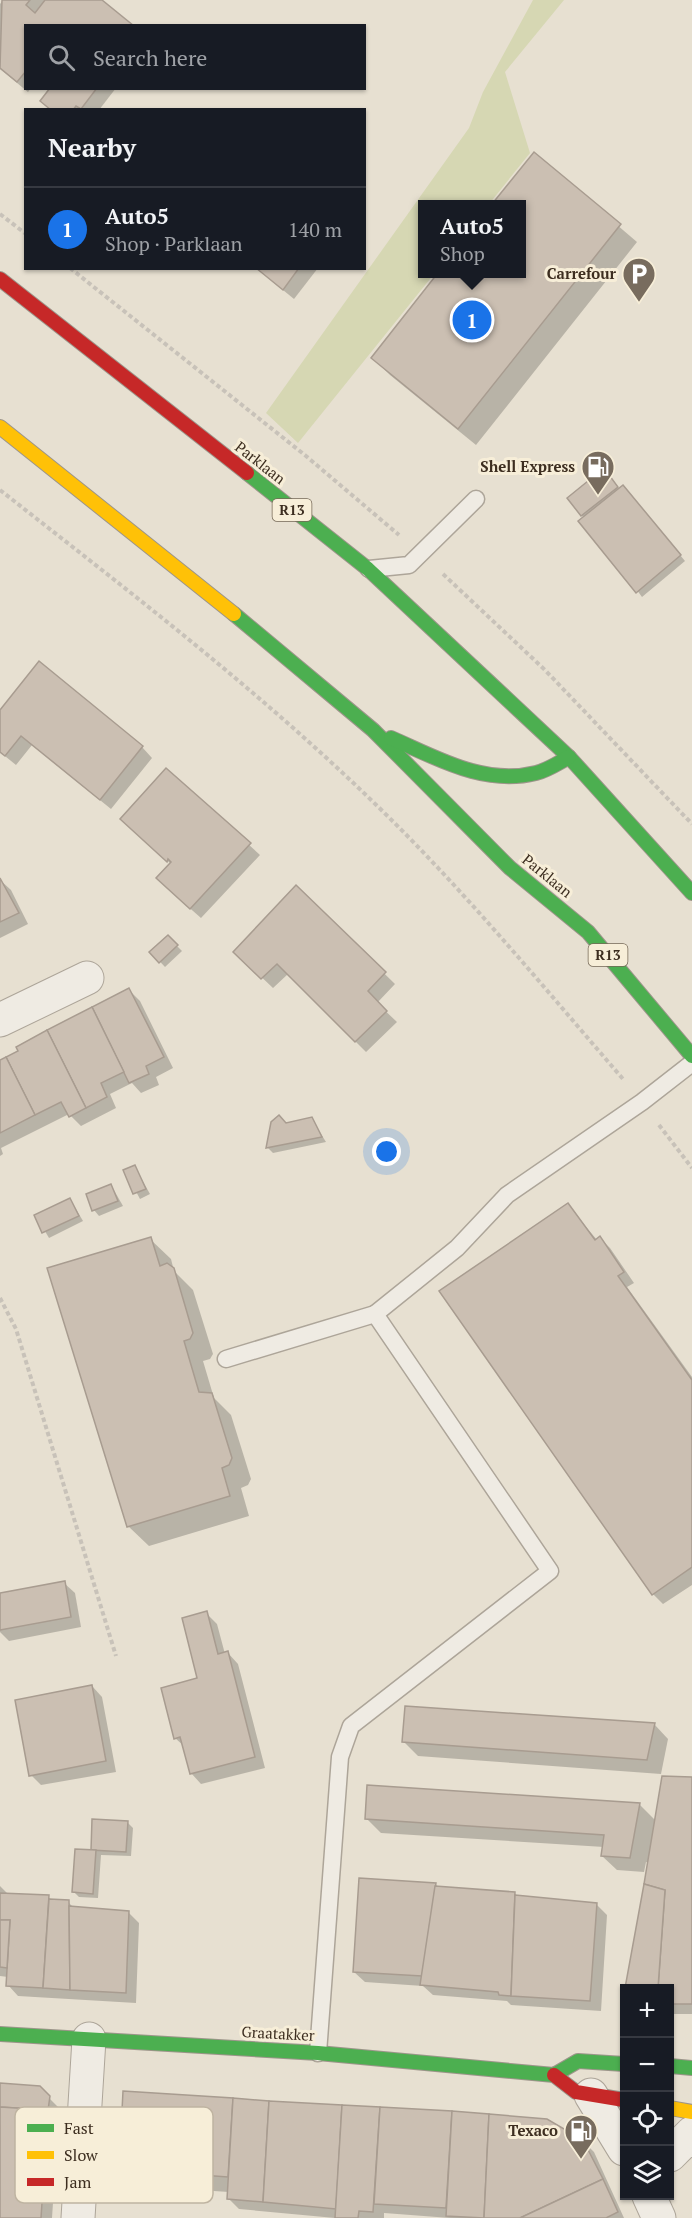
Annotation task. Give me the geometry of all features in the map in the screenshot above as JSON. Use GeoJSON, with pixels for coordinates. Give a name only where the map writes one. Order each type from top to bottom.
{"type":"FeatureCollection","features":[{"type":"Feature","properties":{"kind":"main road","name":"Parklaan"},"geometry":{"type":"LineString","coordinates":[[0,279],[368,570],[569,757],[692,893]]}},
{"type":"Feature","properties":{"kind":"main road","name":"Parklaan"},"geometry":{"type":"LineString","coordinates":[[0,427],[205,589],[373,730],[510,868],[588,932],[692,1056]]}},
{"type":"Feature","properties":{"kind":"main road","name":"Parklaan"},"geometry":{"type":"LineString","coordinates":[[373,730],[463,771],[501,776],[536,773],[569,757]]}},
{"type":"Feature","properties":{"kind":"main road","name":"Graatakker"},"geometry":{"type":"LineString","coordinates":[[0,2034],[318,2053],[554,2075],[568,2088],[591,2095],[620,2099]]}},
{"type":"Feature","properties":{"kind":"main road"},"geometry":{"type":"LineString","coordinates":[[554,2075],[578,2061],[620,2064]]}},
{"type":"Feature","properties":{"kind":"main road"},"geometry":{"type":"LineString","coordinates":[[674,2066],[692,2067]]}},
{"type":"Feature","properties":{"kind":"main road"},"geometry":{"type":"LineString","coordinates":[[674,2109],[692,2112]]}},
{"type":"Feature","properties":{"kind":"street"},"geometry":{"type":"LineString","coordinates":[[0,1020],[87,978]]}},
{"type":"Feature","properties":{"kind":"street"},"geometry":{"type":"LineString","coordinates":[[84,2107],[88,2039]]}},
{"type":"Feature","properties":{"kind":"street"},"geometry":{"type":"LineString","coordinates":[[591,2095],[622,2146]]}},
{"type":"Feature","properties":{"kind":"street"},"geometry":{"type":"LineString","coordinates":[[674,2150],[692,2133]]}},
{"type":"Feature","properties":{"kind":"street"},"geometry":{"type":"LineString","coordinates":[[78,2218],[79,2203]]}},
{"type":"Feature","properties":{"kind":"lane"},"geometry":{"type":"LineString","coordinates":[[368,570],[409,565],[476,499]]}},
{"type":"Feature","properties":{"kind":"lane"},"geometry":{"type":"LineString","coordinates":[[226,1359],[375,1314],[457,1248],[507,1195],[642,1102],[692,1063]]}},
{"type":"Feature","properties":{"kind":"lane"},"geometry":{"type":"LineString","coordinates":[[318,2053],[340,1757],[351,1726],[550,1571],[375,1314]]}},
{"type":"Feature","properties":{"kind":"path"},"geometry":{"type":"LineString","coordinates":[[0,214],[24,232]]}},
{"type":"Feature","properties":{"kind":"path"},"geometry":{"type":"LineString","coordinates":[[73,270],[306,456],[421,553],[545,670],[692,824]]}},
{"type":"Feature","properties":{"kind":"path"},"geometry":{"type":"LineString","coordinates":[[0,489],[252,691],[370,798],[495,929],[642,1102],[692,1168]]}},
{"type":"Feature","properties":{"kind":"path"},"geometry":{"type":"LineString","coordinates":[[0,1298],[16,1329],[116,1656]]}},
{"type":"Feature","properties":{"kind":"green space"},"geometry":{"type":"Polygon","coordinates":[[[533,0],[564,0],[505,72],[530,153],[492,200],[418,200],[418,278],[431,278],[298,443],[266,413],[469,128],[483,92],[533,0]]]}},
{"type":"Feature","properties":{"kind":"building"},"geometry":{"type":"Polygon","coordinates":[[[2,0],[30,0],[26,5],[35,13],[45,0],[102,0],[132,24],[24,24],[24,73],[17,82],[0,68],[2,0]]]}},
{"type":"Feature","properties":{"kind":"building"},"geometry":{"type":"Polygon","coordinates":[[[48,90],[95,90],[82,108],[76,106],[74,108],[49,108],[40,101],[48,90]]]}},
{"type":"Feature","properties":{"kind":"building"},"geometry":{"type":"Polygon","coordinates":[[[534,152],[621,224],[458,429],[371,358],[434,278],[526,278],[526,200],[495,200],[534,152]]]}},
{"type":"Feature","properties":{"kind":"building"},"geometry":{"type":"Polygon","coordinates":[[[258,270],[298,270],[283,290],[258,270]]]}},
{"type":"Feature","properties":{"kind":"building"},"geometry":{"type":"Polygon","coordinates":[[[604,468],[618,487],[581,516],[567,498],[604,468]]]}},
{"type":"Feature","properties":{"kind":"building"},"geometry":{"type":"Polygon","coordinates":[[[623,485],[681,555],[636,593],[578,521],[623,485]]]}},
{"type":"Feature","properties":{"kind":"building"},"geometry":{"type":"Polygon","coordinates":[[[39,661],[143,746],[100,800],[21,736],[5,756],[0,752],[0,710],[39,661]]]}},
{"type":"Feature","properties":{"kind":"building"},"geometry":{"type":"Polygon","coordinates":[[[166,768],[251,843],[190,909],[156,878],[171,862],[168,859],[167,862],[120,819],[166,768]]]}},
{"type":"Feature","properties":{"kind":"building"},"geometry":{"type":"Polygon","coordinates":[[[0,878],[19,913],[0,922],[0,878]]]}},
{"type":"Feature","properties":{"kind":"building"},"geometry":{"type":"Polygon","coordinates":[[[296,885],[386,972],[368,991],[387,1011],[355,1042],[277,964],[261,979],[233,952],[296,885]]]}},
{"type":"Feature","properties":{"kind":"building"},"geometry":{"type":"Polygon","coordinates":[[[168,935],[178,945],[159,963],[149,952],[168,935]]]}},
{"type":"Feature","properties":{"kind":"building"},"geometry":{"type":"Polygon","coordinates":[[[129,988],[164,1057],[146,1066],[149,1074],[129,1083],[92,1007],[129,988]]]}},
{"type":"Feature","properties":{"kind":"building"},"geometry":{"type":"Polygon","coordinates":[[[92,1007],[124,1072],[101,1083],[107,1097],[86,1108],[47,1030],[92,1007]]]}},
{"type":"Feature","properties":{"kind":"building"},"geometry":{"type":"Polygon","coordinates":[[[47,1030],[86,1108],[69,1117],[61,1102],[35,1115],[6,1057],[18,1051],[16,1047],[47,1030]]]}},
{"type":"Feature","properties":{"kind":"building"},"geometry":{"type":"Polygon","coordinates":[[[6,1057],[35,1115],[0,1133],[0,1060],[6,1057]]]}},
{"type":"Feature","properties":{"kind":"building"},"geometry":{"type":"Polygon","coordinates":[[[279,1115],[286,1123],[312,1117],[322,1137],[266,1148],[271,1122],[279,1115]]]}},
{"type":"Feature","properties":{"kind":"building"},"geometry":{"type":"Polygon","coordinates":[[[135,1165],[146,1189],[133,1194],[123,1170],[135,1165]]]}},
{"type":"Feature","properties":{"kind":"building"},"geometry":{"type":"Polygon","coordinates":[[[111,1184],[118,1201],[92,1211],[86,1194],[111,1184]]]}},
{"type":"Feature","properties":{"kind":"building"},"geometry":{"type":"Polygon","coordinates":[[[70,1198],[79,1216],[42,1233],[34,1215],[70,1198]]]}},
{"type":"Feature","properties":{"kind":"building"},"geometry":{"type":"Polygon","coordinates":[[[568,1203],[595,1240],[600,1236],[624,1272],[618,1276],[692,1380],[692,1567],[652,1595],[439,1291],[568,1203]]]}},
{"type":"Feature","properties":{"kind":"building"},"geometry":{"type":"Polygon","coordinates":[[[151,1237],[160,1266],[167,1263],[174,1268],[193,1333],[190,1339],[184,1341],[199,1392],[212,1393],[232,1458],[229,1465],[222,1468],[230,1496],[127,1527],[47,1268],[151,1237]]]}},
{"type":"Feature","properties":{"kind":"building"},"geometry":{"type":"Polygon","coordinates":[[[65,1581],[71,1617],[0,1630],[0,1593],[65,1581]]]}},
{"type":"Feature","properties":{"kind":"building"},"geometry":{"type":"Polygon","coordinates":[[[207,1611],[218,1654],[228,1651],[255,1757],[190,1774],[180,1737],[174,1739],[161,1688],[197,1678],[182,1618],[207,1611]]]}},
{"type":"Feature","properties":{"kind":"building"},"geometry":{"type":"Polygon","coordinates":[[[92,1685],[106,1761],[29,1776],[15,1700],[92,1685]]]}},
{"type":"Feature","properties":{"kind":"building"},"geometry":{"type":"Polygon","coordinates":[[[405,1706],[655,1723],[647,1760],[402,1742],[405,1706]]]}},
{"type":"Feature","properties":{"kind":"building"},"geometry":{"type":"Polygon","coordinates":[[[662,1776],[692,1777],[692,2004],[674,2004],[674,1984],[658,1984],[665,1890],[644,1884],[662,1776]]]}},
{"type":"Feature","properties":{"kind":"building"},"geometry":{"type":"Polygon","coordinates":[[[367,1785],[640,1803],[630,1858],[601,1856],[604,1835],[365,1819],[367,1785]]]}},
{"type":"Feature","properties":{"kind":"building"},"geometry":{"type":"Polygon","coordinates":[[[92,1819],[128,1821],[126,1852],[91,1850],[92,1819]]]}},
{"type":"Feature","properties":{"kind":"building"},"geometry":{"type":"Polygon","coordinates":[[[75,1849],[96,1850],[93,1894],[72,1892],[75,1849]]]}},
{"type":"Feature","properties":{"kind":"building"},"geometry":{"type":"Polygon","coordinates":[[[359,1878],[436,1883],[422,1976],[353,1972],[359,1878]]]}},
{"type":"Feature","properties":{"kind":"building"},"geometry":{"type":"Polygon","coordinates":[[[644,1884],[665,1890],[658,1984],[626,1984],[644,1884]]]}},
{"type":"Feature","properties":{"kind":"building"},"geometry":{"type":"Polygon","coordinates":[[[435,1886],[515,1892],[511,1996],[499,1995],[498,1992],[420,1985],[435,1886]]]}},
{"type":"Feature","properties":{"kind":"building"},"geometry":{"type":"Polygon","coordinates":[[[0,1893],[49,1895],[43,1988],[6,1986],[10,1920],[0,1920],[0,1893]]]}},
{"type":"Feature","properties":{"kind":"building"},"geometry":{"type":"Polygon","coordinates":[[[515,1895],[597,1903],[590,2001],[511,1996],[515,1895]]]}},
{"type":"Feature","properties":{"kind":"building"},"geometry":{"type":"Polygon","coordinates":[[[49,1899],[69,1900],[70,1990],[43,1988],[49,1899]]]}},
{"type":"Feature","properties":{"kind":"building"},"geometry":{"type":"Polygon","coordinates":[[[69,1906],[129,1911],[126,1993],[70,1990],[69,1906]]]}},
{"type":"Feature","properties":{"kind":"building"},"geometry":{"type":"Polygon","coordinates":[[[0,1920],[10,1920],[7,1968],[0,1967],[0,1920]]]}},
{"type":"Feature","properties":{"kind":"building"},"geometry":{"type":"Polygon","coordinates":[[[0,2083],[40,2086],[50,2096],[48,2107],[0,2107],[0,2083]]]}},
{"type":"Feature","properties":{"kind":"building"},"geometry":{"type":"Polygon","coordinates":[[[123,2091],[233,2098],[228,2177],[213,2176],[213,2107],[122,2107],[123,2091]]]}},
{"type":"Feature","properties":{"kind":"building"},"geometry":{"type":"Polygon","coordinates":[[[233,2098],[269,2101],[263,2202],[227,2199],[233,2098]]]}},
{"type":"Feature","properties":{"kind":"building"},"geometry":{"type":"Polygon","coordinates":[[[269,2101],[342,2105],[336,2209],[263,2202],[269,2101]]]}},
{"type":"Feature","properties":{"kind":"building"},"geometry":{"type":"Polygon","coordinates":[[[342,2105],[380,2107],[373,2212],[359,2211],[358,2218],[335,2218],[342,2105]]]}},
{"type":"Feature","properties":{"kind":"building"},"geometry":{"type":"Polygon","coordinates":[[[0,2107],[15,2108],[15,2203],[42,2203],[41,2218],[0,2218],[0,2107]]]}},
{"type":"Feature","properties":{"kind":"building"},"geometry":{"type":"Polygon","coordinates":[[[380,2107],[452,2111],[446,2208],[374,2204],[380,2107]]]}},
{"type":"Feature","properties":{"kind":"building"},"geometry":{"type":"Polygon","coordinates":[[[452,2111],[489,2114],[484,2218],[446,2216],[452,2111]]]}},
{"type":"Feature","properties":{"kind":"building"},"geometry":{"type":"Polygon","coordinates":[[[489,2114],[547,2119],[583,2140],[603,2179],[520,2218],[484,2218],[489,2114]]]}},
{"type":"Feature","properties":{"kind":"building"},"geometry":{"type":"Polygon","coordinates":[[[603,2179],[618,2212],[606,2218],[520,2218],[603,2179]]]}},
{"type":"Feature","properties":{"kind":"traffic: fast"},"geometry":{"type":"LineString","coordinates":[[247,473],[368,569],[569,757],[692,893]]}},
{"type":"Feature","properties":{"kind":"traffic: fast"},"geometry":{"type":"LineString","coordinates":[[234,614],[373,730],[510,868],[588,932],[692,1056]]}},
{"type":"Feature","properties":{"kind":"traffic: fast"},"geometry":{"type":"LineString","coordinates":[[391,738],[461,768],[498,776],[536,773],[569,757]]}},
{"type":"Feature","properties":{"kind":"traffic: fast"},"geometry":{"type":"LineString","coordinates":[[0,2034],[318,2053],[554,2075],[578,2061],[620,2064]]}},
{"type":"Feature","properties":{"kind":"traffic: fast"},"geometry":{"type":"LineString","coordinates":[[674,2066],[692,2068]]}},
{"type":"Feature","properties":{"kind":"traffic: slow"},"geometry":{"type":"LineString","coordinates":[[0,427],[234,614]]}},
{"type":"Feature","properties":{"kind":"traffic: slow"},"geometry":{"type":"LineString","coordinates":[[674,2109],[692,2112]]}},
{"type":"Feature","properties":{"kind":"traffic: jam"},"geometry":{"type":"LineString","coordinates":[[0,279],[247,473]]}},
{"type":"Feature","properties":{"kind":"traffic: jam"},"geometry":{"type":"LineString","coordinates":[[554,2075],[576,2092],[620,2099]]}},
{"type":"Feature","properties":{"kind":"place","name":"Carrefour"},"geometry":{"type":"Point","coordinates":[639,303]}},
{"type":"Feature","properties":{"kind":"place","name":"Auto5"},"geometry":{"type":"Point","coordinates":[472,320]}},
{"type":"Feature","properties":{"kind":"place","name":"Shell Express"},"geometry":{"type":"Point","coordinates":[598,496]}},
{"type":"Feature","properties":{"kind":"place","name":"Texaco"},"geometry":{"type":"Point","coordinates":[581,2160]}}]}
